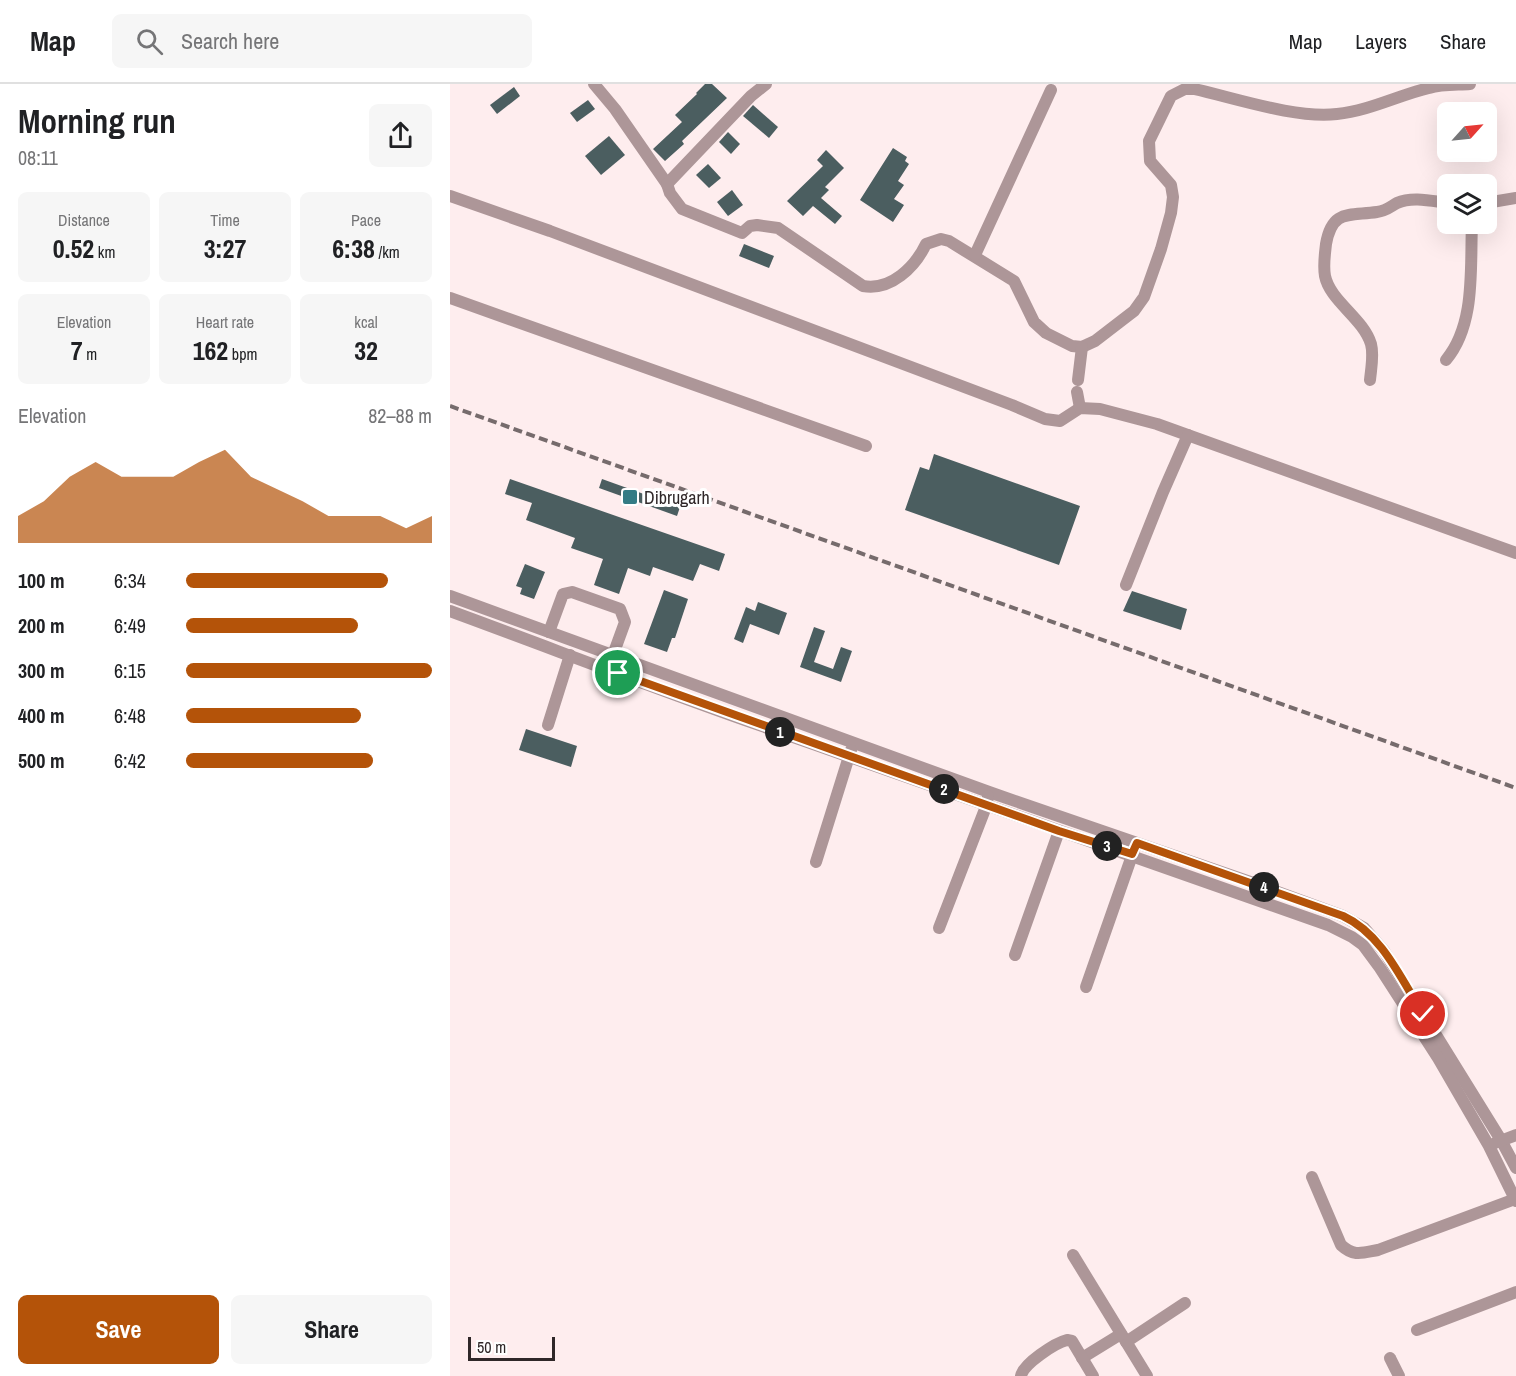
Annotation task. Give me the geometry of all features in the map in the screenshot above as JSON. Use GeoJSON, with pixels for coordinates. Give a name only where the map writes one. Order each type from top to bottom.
{"type":"FeatureCollection","features":[{"type":"Feature","properties":{"kind":"street"},"geometry":{"type":"LineString","coordinates":[[594,84],[615,109],[682,209],[742,233],[750,226],[757,225],[778,228],[863,286],[873,288],[893,281],[918,261],[926,244],[941,239],[949,241],[1014,280],[1039,328],[1071,346],[1082,347],[1095,341],[1139,306],[1152,276],[1171,213],[1173,189],[1150,161],[1149,141],[1171,96],[1185,89],[1194,89],[1293,112],[1323,115],[1347,112],[1411,89],[1470,84]]}},
{"type":"Feature","properties":{"kind":"street"},"geometry":{"type":"LineString","coordinates":[[667,184],[751,96],[766,84]]}},
{"type":"Feature","properties":{"kind":"street"},"geometry":{"type":"LineString","coordinates":[[975,255],[1051,90]]}},
{"type":"Feature","properties":{"kind":"street"},"geometry":{"type":"LineString","coordinates":[[450,196],[572,239],[1046,419],[1060,421],[1080,408],[1100,409],[1157,424],[1516,553]]}},
{"type":"Feature","properties":{"kind":"street"},"geometry":{"type":"LineString","coordinates":[[1497,201],[1516,198]]}},
{"type":"Feature","properties":{"kind":"street"},"geometry":{"type":"LineString","coordinates":[[1370,380],[1372,352],[1367,334],[1325,278],[1324,259],[1329,230],[1335,221],[1346,215],[1387,210],[1408,200],[1437,202]]}},
{"type":"Feature","properties":{"kind":"street"},"geometry":{"type":"LineString","coordinates":[[1446,360],[1457,344],[1464,325],[1468,300],[1471,234]]}},
{"type":"Feature","properties":{"kind":"street"},"geometry":{"type":"LineString","coordinates":[[450,298],[866,446]]}},
{"type":"Feature","properties":{"kind":"street"},"geometry":{"type":"LineString","coordinates":[[1080,408],[1077,386],[1082,347]]}},
{"type":"Feature","properties":{"kind":"street"},"geometry":{"type":"LineString","coordinates":[[1126,585],[1188,435]]}},
{"type":"Feature","properties":{"kind":"street"},"geometry":{"type":"LineString","coordinates":[[549,632],[563,594],[572,592],[620,609],[625,622],[614,655]]}},
{"type":"Feature","properties":{"kind":"street"},"geometry":{"type":"LineString","coordinates":[[450,596],[853,743],[988,798],[1059,831],[1134,848],[1353,937],[1363,945],[1380,968],[1438,1058],[1489,1146],[1516,1200],[1378,1250],[1357,1254],[1341,1245],[1312,1177]]}},
{"type":"Feature","properties":{"kind":"street"},"geometry":{"type":"LineString","coordinates":[[450,611],[849,756],[988,798],[1343,916],[1364,928],[1384,951],[1516,1168]]}},
{"type":"Feature","properties":{"kind":"street"},"geometry":{"type":"LineString","coordinates":[[548,725],[570,655]]}},
{"type":"Feature","properties":{"kind":"street"},"geometry":{"type":"LineString","coordinates":[[816,862],[853,743]]}},
{"type":"Feature","properties":{"kind":"street"},"geometry":{"type":"LineString","coordinates":[[939,928],[988,798]]}},
{"type":"Feature","properties":{"kind":"street"},"geometry":{"type":"LineString","coordinates":[[1015,955],[1059,831]]}},
{"type":"Feature","properties":{"kind":"street"},"geometry":{"type":"LineString","coordinates":[[1086,987],[1134,848]]}},
{"type":"Feature","properties":{"kind":"street"},"geometry":{"type":"LineString","coordinates":[[1489,1146],[1516,1135]]}},
{"type":"Feature","properties":{"kind":"street"},"geometry":{"type":"LineString","coordinates":[[1073,1255],[1147,1376]]}},
{"type":"Feature","properties":{"kind":"street"},"geometry":{"type":"LineString","coordinates":[[1418,1330],[1516,1292]]}},
{"type":"Feature","properties":{"kind":"street"},"geometry":{"type":"LineString","coordinates":[[1082,1358],[1124,1338],[1185,1303]]}},
{"type":"Feature","properties":{"kind":"street"},"geometry":{"type":"LineString","coordinates":[[1021,1376],[1022,1370],[1064,1340],[1071,1341],[1093,1376]]}},
{"type":"Feature","properties":{"kind":"street"},"geometry":{"type":"LineString","coordinates":[[1390,1358],[1399,1376]]}},
{"type":"Feature","properties":{"kind":"building"},"geometry":{"type":"Polygon","coordinates":[[[705,84],[712,84],[727,98],[682,141],[684,144],[665,161],[653,149],[682,122],[675,115],[705,84]]]}},
{"type":"Feature","properties":{"kind":"building"},"geometry":{"type":"Polygon","coordinates":[[[514,87],[520,96],[497,114],[490,105],[514,87]]]}},
{"type":"Feature","properties":{"kind":"building"},"geometry":{"type":"Polygon","coordinates":[[[588,100],[595,109],[577,122],[570,113],[588,100]]]}},
{"type":"Feature","properties":{"kind":"building"},"geometry":{"type":"Polygon","coordinates":[[[753,105],[778,127],[769,138],[743,116],[753,105]]]}},
{"type":"Feature","properties":{"kind":"building"},"geometry":{"type":"Polygon","coordinates":[[[728,132],[740,144],[731,154],[719,142],[728,132]]]}},
{"type":"Feature","properties":{"kind":"building"},"geometry":{"type":"Polygon","coordinates":[[[609,136],[625,155],[601,175],[585,156],[609,136]]]}},
{"type":"Feature","properties":{"kind":"building"},"geometry":{"type":"Polygon","coordinates":[[[893,148],[907,157],[905,161],[909,164],[898,181],[904,185],[894,199],[904,205],[893,222],[860,200],[893,148]]]}},
{"type":"Feature","properties":{"kind":"building"},"geometry":{"type":"Polygon","coordinates":[[[826,150],[844,168],[825,187],[829,190],[821,198],[842,216],[835,224],[813,206],[803,216],[787,201],[823,166],[817,160],[826,150]]]}},
{"type":"Feature","properties":{"kind":"building"},"geometry":{"type":"Polygon","coordinates":[[[708,164],[721,178],[709,188],[696,175],[708,164]]]}},
{"type":"Feature","properties":{"kind":"building"},"geometry":{"type":"Polygon","coordinates":[[[732,190],[743,205],[728,216],[717,202],[732,190]]]}},
{"type":"Feature","properties":{"kind":"building"},"geometry":{"type":"Polygon","coordinates":[[[744,244],[774,256],[769,268],[739,256],[744,244]]]}},
{"type":"Feature","properties":{"kind":"building"},"geometry":{"type":"Polygon","coordinates":[[[934,454],[1080,506],[1059,565],[905,510],[920,467],[929,470],[934,454]]]}},
{"type":"Feature","properties":{"kind":"building"},"geometry":{"type":"Polygon","coordinates":[[[510,479],[725,554],[719,571],[700,564],[693,581],[653,567],[650,576],[628,568],[619,594],[594,585],[603,559],[571,548],[575,538],[526,520],[532,503],[505,494],[510,479]]]}},
{"type":"Feature","properties":{"kind":"building"},"geometry":{"type":"Polygon","coordinates":[[[602,479],[680,507],[677,516],[599,488],[602,479]]]}},
{"type":"Feature","properties":{"kind":"building"},"geometry":{"type":"Polygon","coordinates":[[[525,564],[545,572],[534,599],[520,594],[522,588],[516,586],[525,564]]]}},
{"type":"Feature","properties":{"kind":"building"},"geometry":{"type":"Polygon","coordinates":[[[664,590],[688,599],[675,638],[672,638],[667,652],[644,644],[664,590]]]}},
{"type":"Feature","properties":{"kind":"building"},"geometry":{"type":"Polygon","coordinates":[[[1132,591],[1187,609],[1181,630],[1123,611],[1132,591]]]}},
{"type":"Feature","properties":{"kind":"building"},"geometry":{"type":"Polygon","coordinates":[[[758,602],[787,613],[779,635],[750,624],[743,643],[734,639],[746,607],[755,611],[758,602]]]}},
{"type":"Feature","properties":{"kind":"building"},"geometry":{"type":"Polygon","coordinates":[[[814,627],[825,631],[814,662],[833,669],[841,647],[852,651],[841,682],[800,667],[814,627]]]}},
{"type":"Feature","properties":{"kind":"building"},"geometry":{"type":"Polygon","coordinates":[[[526,729],[577,746],[571,767],[519,750],[526,729]]]}},
{"type":"Feature","properties":{"kind":"railway"},"geometry":{"type":"LineString","coordinates":[[450,406],[1516,788]]}},
{"type":"Feature","properties":{"kind":"place","name":"Dibrugarh"},"geometry":{"type":"Point","coordinates":[630,497]}},
{"type":"Feature","properties":{"kind":"route"},"geometry":{"type":"LineString","coordinates":[[618,673],[1059,831],[1132,854],[1137,843],[1343,916],[1364,928],[1371,935],[1384,951],[1423,1014]]}}]}
